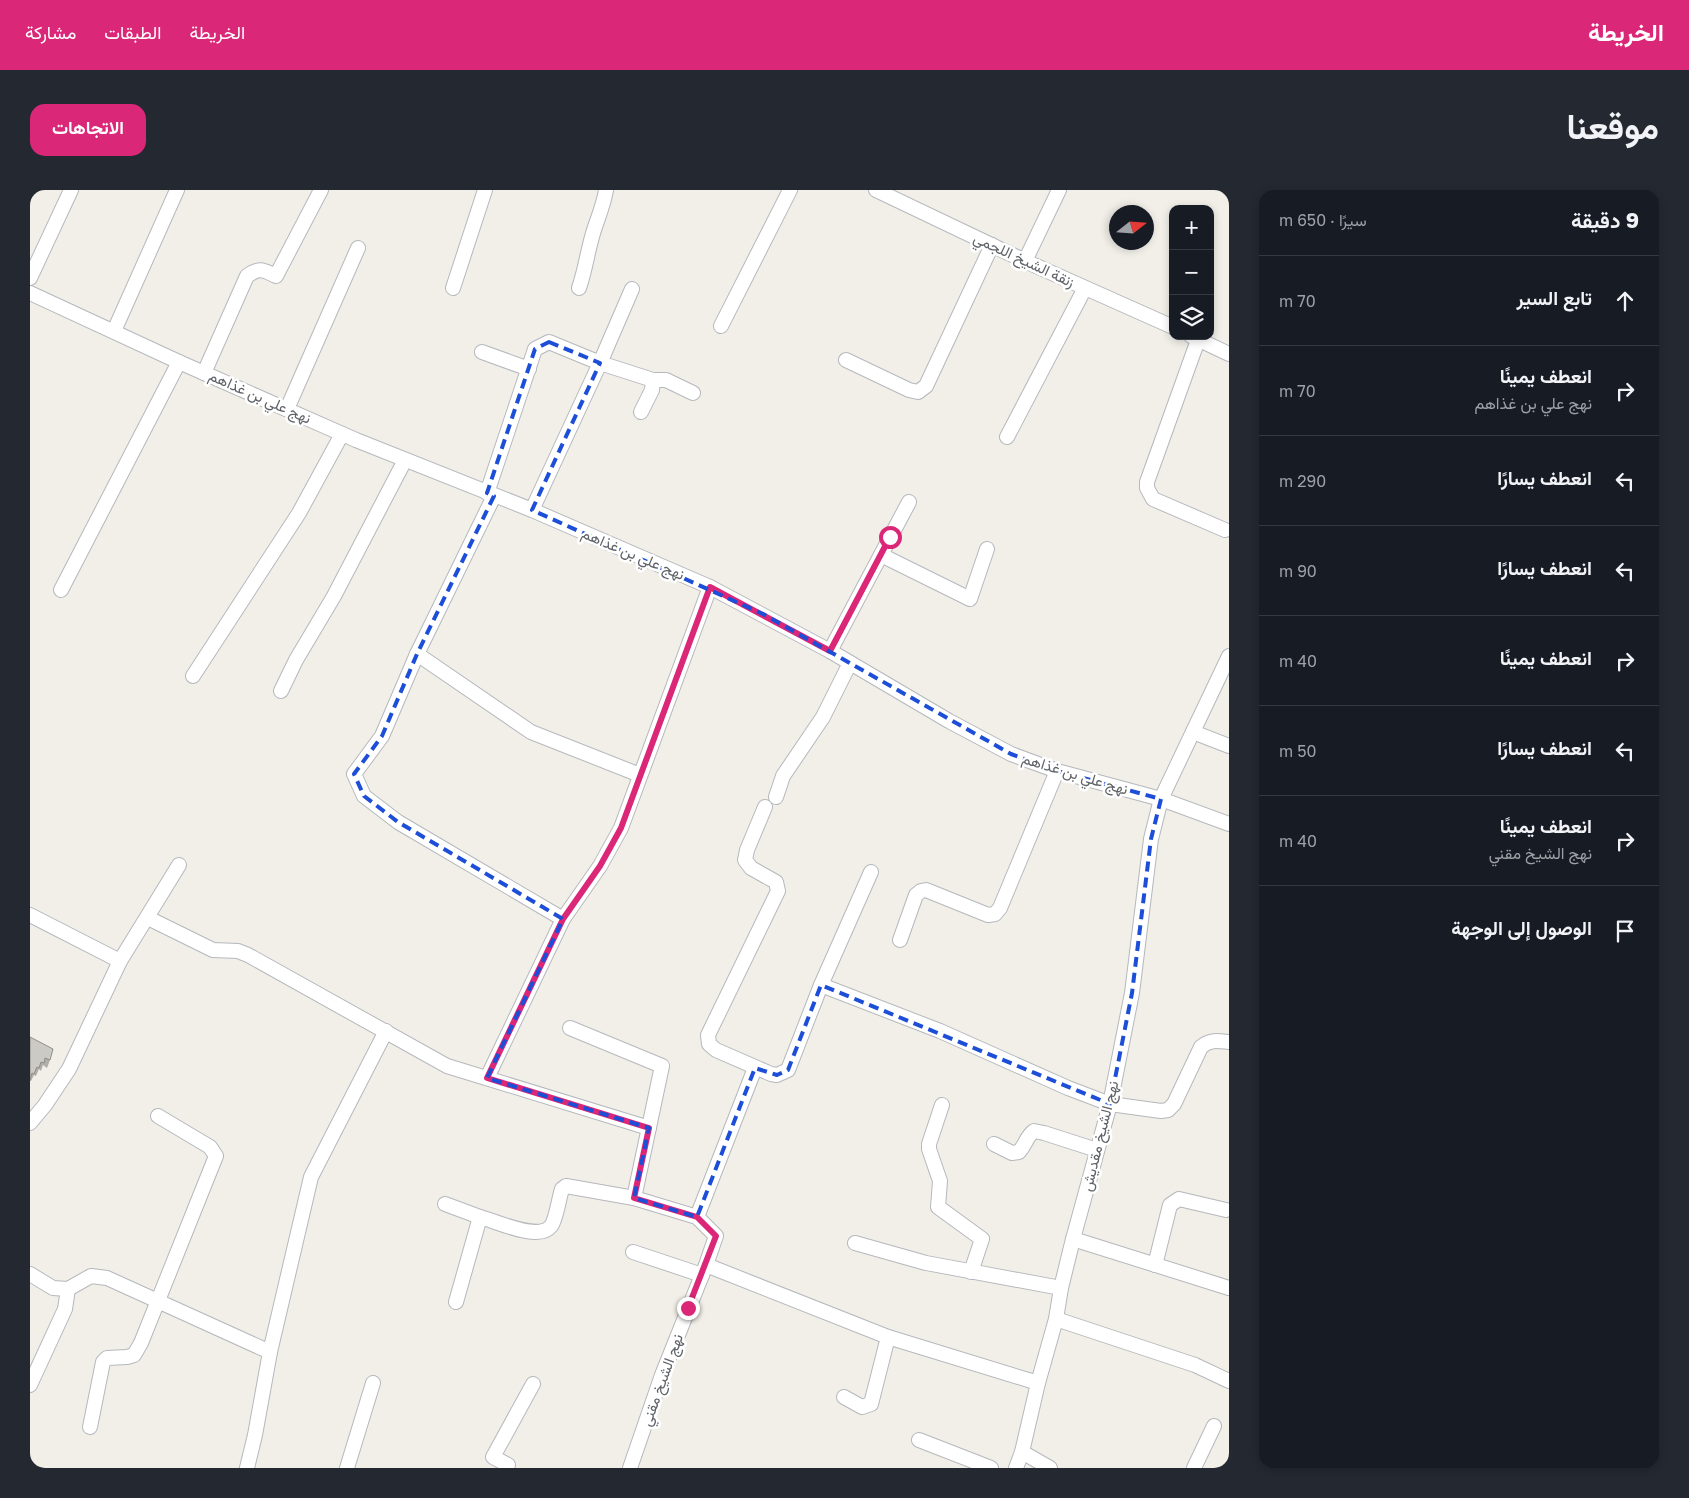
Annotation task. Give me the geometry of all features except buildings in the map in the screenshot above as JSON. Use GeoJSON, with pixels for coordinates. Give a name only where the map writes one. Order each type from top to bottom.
{"type":"FeatureCollection","features":[{"type":"Feature","properties":{"kind":"street"},"geometry":{"type":"LineString","coordinates":[[30,278],[71,190]]}},
{"type":"Feature","properties":{"kind":"street"},"geometry":{"type":"LineString","coordinates":[[114,331],[177,190]]}},
{"type":"Feature","properties":{"kind":"street"},"geometry":{"type":"LineString","coordinates":[[204,373],[247,276],[254,271],[262,270],[276,276],[321,190]]}},
{"type":"Feature","properties":{"kind":"street"},"geometry":{"type":"LineString","coordinates":[[453,288],[485,190]]}},
{"type":"Feature","properties":{"kind":"street"},"geometry":{"type":"LineString","coordinates":[[579,288],[606,190]]}},
{"type":"Feature","properties":{"kind":"street"},"geometry":{"type":"LineString","coordinates":[[721,326],[790,190]]}},
{"type":"Feature","properties":{"kind":"street","name":"زنقة الشيخ اللجمي"},"geometry":{"type":"LineString","coordinates":[[876,190],[901,196],[1025,261],[1169,325]]}},
{"type":"Feature","properties":{"kind":"street"},"geometry":{"type":"LineString","coordinates":[[1025,261],[1059,190]]}},
{"type":"Feature","properties":{"kind":"street"},"geometry":{"type":"LineString","coordinates":[[846,360],[909,390],[918,392],[926,386],[992,245]]}},
{"type":"Feature","properties":{"kind":"street"},"geometry":{"type":"LineString","coordinates":[[287,409],[358,248]]}},
{"type":"Feature","properties":{"kind":"street"},"geometry":{"type":"LineString","coordinates":[[1008,436],[1084,288]]}},
{"type":"Feature","properties":{"kind":"street"},"geometry":{"type":"LineString","coordinates":[[532,510],[632,289]]}},
{"type":"Feature","properties":{"kind":"street","name":"نهج علي بن غذاهم"},"geometry":{"type":"LineString","coordinates":[[30,293],[179,362],[342,434],[532,510],[710,587],[830,651],[949,721],[1011,754],[1057,771],[1160,799],[1229,824]]}},
{"type":"Feature","properties":{"kind":"street"},"geometry":{"type":"LineString","coordinates":[[1194,340],[1147,482],[1147,488],[1153,499],[1225,530]]}},
{"type":"Feature","properties":{"kind":"street"},"geometry":{"type":"LineString","coordinates":[[1199,340],[1229,354]]}},
{"type":"Feature","properties":{"kind":"street"},"geometry":{"type":"LineString","coordinates":[[563,919],[398,822],[364,796],[354,774],[382,736],[490,494],[535,349],[549,342],[600,363],[653,380],[666,380],[694,393]]}},
{"type":"Feature","properties":{"kind":"street"},"geometry":{"type":"LineString","coordinates":[[482,352],[529,368]]}},
{"type":"Feature","properties":{"kind":"street"},"geometry":{"type":"LineString","coordinates":[[60,590],[179,362]]}},
{"type":"Feature","properties":{"kind":"street"},"geometry":{"type":"LineString","coordinates":[[641,412],[652,390],[653,380]]}},
{"type":"Feature","properties":{"kind":"street"},"geometry":{"type":"LineString","coordinates":[[193,676],[299,513],[342,434]]}},
{"type":"Feature","properties":{"kind":"street"},"geometry":{"type":"LineString","coordinates":[[282,691],[296,660],[334,596],[405,460]]}},
{"type":"Feature","properties":{"kind":"street"},"geometry":{"type":"LineString","coordinates":[[830,651],[909,502]]}},
{"type":"Feature","properties":{"kind":"street"},"geometry":{"type":"LineString","coordinates":[[881,554],[970,599],[987,549]]}},
{"type":"Feature","properties":{"kind":"street"},"geometry":{"type":"LineString","coordinates":[[487,1078],[563,919],[600,866],[621,828],[710,587]]}},
{"type":"Feature","properties":{"kind":"street"},"geometry":{"type":"LineString","coordinates":[[417,654],[531,732],[640,775]]}},
{"type":"Feature","properties":{"kind":"street","name":"نهج الشيخ مقديش"},"geometry":{"type":"LineString","coordinates":[[1016,1468],[1022,1452],[1038,1383],[1056,1319],[1073,1239],[1110,1104],[1132,993],[1152,839],[1160,799],[1229,656]]}},
{"type":"Feature","properties":{"kind":"street"},"geometry":{"type":"LineString","coordinates":[[776,797],[783,776],[823,717],[850,663]]}},
{"type":"Feature","properties":{"kind":"street"},"geometry":{"type":"LineString","coordinates":[[1193,732],[1229,746]]}},
{"type":"Feature","properties":{"kind":"street"},"geometry":{"type":"LineString","coordinates":[[900,940],[916,895],[921,891],[926,890],[988,915],[995,914],[1000,908],[1057,771]]}},
{"type":"Feature","properties":{"kind":"street"},"geometry":{"type":"LineString","coordinates":[[765,807],[747,850],[745,860],[751,868],[776,882],[778,891],[708,1036],[709,1044],[716,1050],[755,1068],[778,1075],[788,1070],[821,985],[871,872]]}},
{"type":"Feature","properties":{"kind":"street"},"geometry":{"type":"LineString","coordinates":[[30,1123],[45,1105],[69,1069],[120,961],[179,865]]}},
{"type":"Feature","properties":{"kind":"street"},"geometry":{"type":"LineString","coordinates":[[30,916],[120,961]]}},
{"type":"Feature","properties":{"kind":"street"},"geometry":{"type":"LineString","coordinates":[[148,918],[213,950],[238,951],[447,1066],[649,1128]]}},
{"type":"Feature","properties":{"kind":"street"},"geometry":{"type":"LineString","coordinates":[[821,985],[940,1031],[1068,1088],[1110,1104],[1161,1111],[1168,1110],[1174,1104],[1201,1047],[1206,1042],[1215,1040],[1229,1042]]}},
{"type":"Feature","properties":{"kind":"street"},"geometry":{"type":"LineString","coordinates":[[570,1028],[662,1066],[634,1198]]}},
{"type":"Feature","properties":{"kind":"street"},"geometry":{"type":"LineString","coordinates":[[246,1468],[255,1435],[270,1352],[311,1177],[386,1031]]}},
{"type":"Feature","properties":{"kind":"street"},"geometry":{"type":"LineString","coordinates":[[445,1204],[530,1232],[544,1232],[552,1225],[562,1189],[566,1186],[634,1198],[697,1217],[755,1068]]}},
{"type":"Feature","properties":{"kind":"street"},"geometry":{"type":"LineString","coordinates":[[942,1105],[929,1144],[940,1181],[938,1207],[982,1239],[971,1272]]}},
{"type":"Feature","properties":{"kind":"street"},"geometry":{"type":"LineString","coordinates":[[90,1428],[103,1362],[107,1358],[134,1355],[142,1343],[216,1156],[210,1146],[158,1116]]}},
{"type":"Feature","properties":{"kind":"street"},"geometry":{"type":"LineString","coordinates":[[994,1144],[1012,1153],[1019,1152],[1024,1147],[1028,1136],[1034,1131],[1097,1150]]}},
{"type":"Feature","properties":{"kind":"street"},"geometry":{"type":"LineString","coordinates":[[1155,1265],[1170,1205],[1179,1199],[1226,1210]]}},
{"type":"Feature","properties":{"kind":"street"},"geometry":{"type":"LineString","coordinates":[[456,1302],[480,1217]]}},
{"type":"Feature","properties":{"kind":"street","name":"نهج الشيخ مقني"},"geometry":{"type":"LineString","coordinates":[[630,1468],[662,1375],[716,1236],[697,1217]]}},
{"type":"Feature","properties":{"kind":"street"},"geometry":{"type":"LineString","coordinates":[[1073,1239],[1229,1288]]}},
{"type":"Feature","properties":{"kind":"street"},"geometry":{"type":"LineString","coordinates":[[855,1243],[926,1264],[1062,1288]]}},
{"type":"Feature","properties":{"kind":"street"},"geometry":{"type":"LineString","coordinates":[[633,1252],[704,1270],[888,1336],[1038,1383]]}},
{"type":"Feature","properties":{"kind":"street"},"geometry":{"type":"LineString","coordinates":[[30,1274],[53,1288],[68,1289],[91,1276],[107,1278],[270,1352]]}},
{"type":"Feature","properties":{"kind":"street"},"geometry":{"type":"LineString","coordinates":[[30,1385],[65,1309],[68,1289]]}},
{"type":"Feature","properties":{"kind":"street"},"geometry":{"type":"LineString","coordinates":[[1056,1319],[1195,1365],[1229,1381]]}},
{"type":"Feature","properties":{"kind":"street"},"geometry":{"type":"LineString","coordinates":[[844,1397],[862,1407],[872,1404],[888,1336]]}},
{"type":"Feature","properties":{"kind":"street"},"geometry":{"type":"LineString","coordinates":[[347,1468],[373,1383]]}},
{"type":"Feature","properties":{"kind":"street"},"geometry":{"type":"LineString","coordinates":[[507,1468],[508,1465],[493,1457],[533,1384]]}},
{"type":"Feature","properties":{"kind":"street"},"geometry":{"type":"LineString","coordinates":[[1194,1468],[1214,1426]]}},
{"type":"Feature","properties":{"kind":"street"},"geometry":{"type":"LineString","coordinates":[[919,1440],[990,1468]]}},
{"type":"Feature","properties":{"kind":"street"},"geometry":{"type":"LineString","coordinates":[[1022,1452],[1050,1468]]}},
{"type":"Feature","properties":{"kind":"highlighted area"},"geometry":{"type":"Polygon","coordinates":[[[549,342],[600,363],[532,510],[763,614],[1011,754],[1057,771],[1161,799],[1151,839],[1132,993],[1110,1104],[821,985],[788,1070],[777,1075],[755,1068],[697,1217],[634,1198],[649,1128],[487,1078],[563,919],[398,822],[364,796],[354,774],[382,736],[417,654],[494,496],[487,493],[535,349],[549,342]]]}},
{"type":"Feature","properties":{"kind":"route"},"geometry":{"type":"LineString","coordinates":[[688,1308],[716,1236],[697,1217],[634,1198],[649,1128],[487,1078],[563,919],[600,866],[621,828],[710,587],[830,651],[890,537]]}}]}
